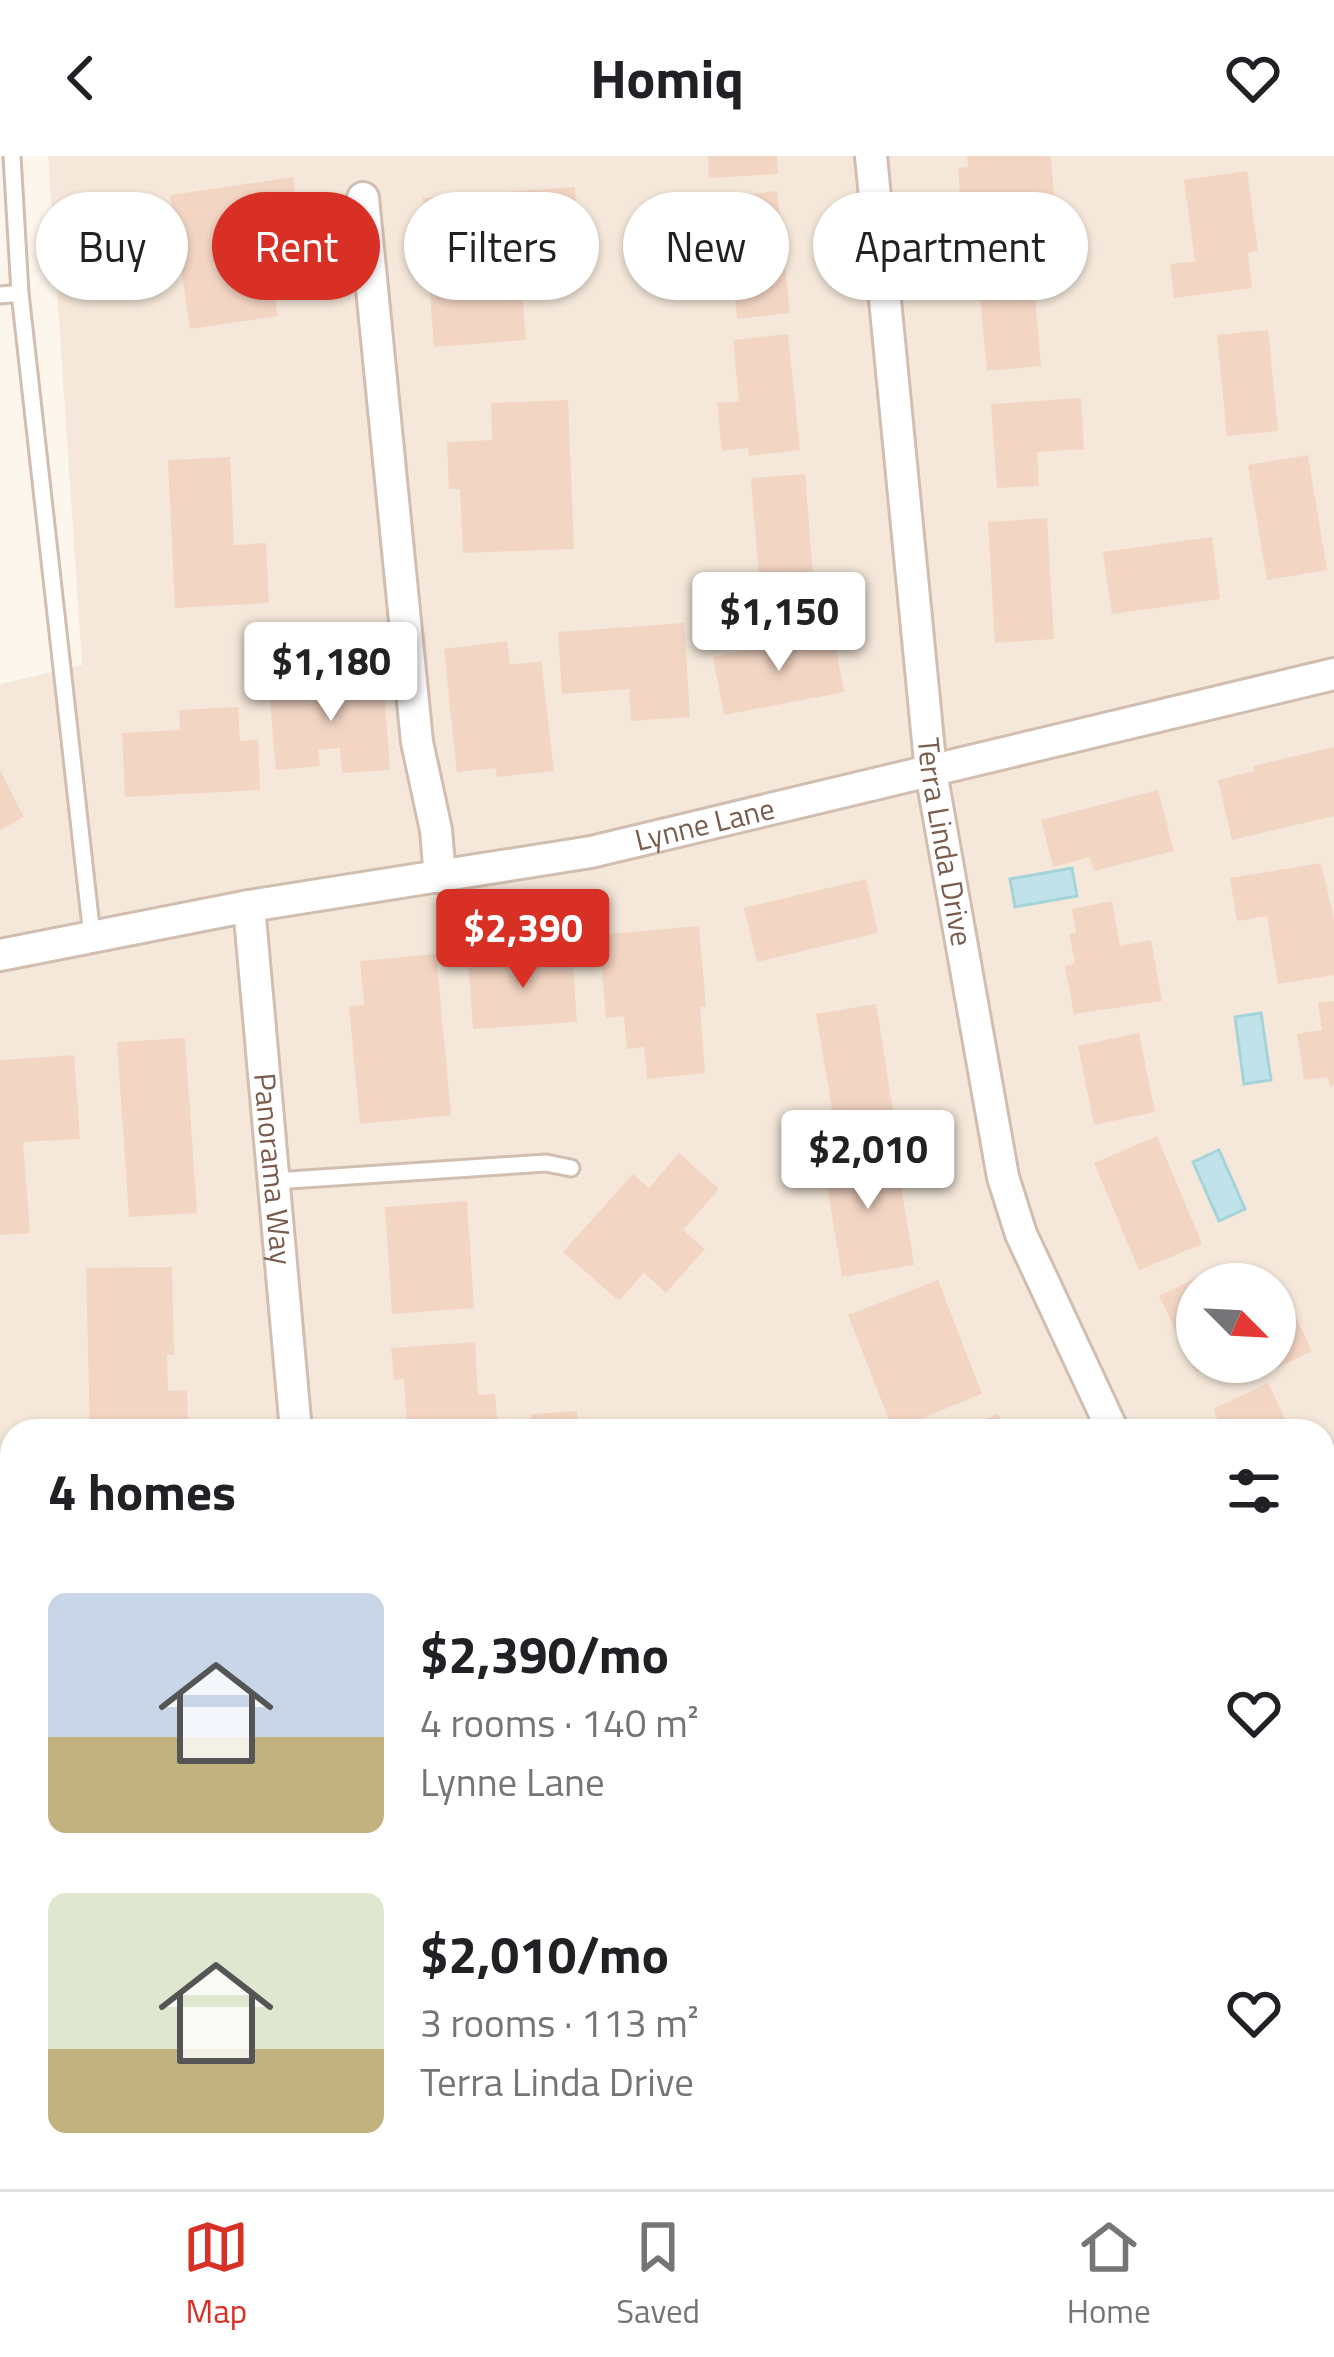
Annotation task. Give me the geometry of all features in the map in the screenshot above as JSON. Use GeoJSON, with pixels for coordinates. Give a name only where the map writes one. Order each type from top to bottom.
{"type":"FeatureCollection","features":[{"type":"Feature","properties":{"kind":"street","name":"Terra Linda Drive"},"geometry":{"type":"LineString","coordinates":[[872,156],[931,772],[1008,1197],[1107,1419]]}},
{"type":"Feature","properties":{"kind":"street"},"geometry":{"type":"LineString","coordinates":[[373,300],[417,742],[436,830],[440,877]]}},
{"type":"Feature","properties":{"kind":"street","name":"Lynne Lane"},"geometry":{"type":"LineString","coordinates":[[0,956],[249,906],[591,852],[1334,674]]}},
{"type":"Feature","properties":{"kind":"street","name":"Panorama Way"},"geometry":{"type":"LineString","coordinates":[[249,906],[295,1419]]}},
{"type":"Feature","properties":{"kind":"lane"},"geometry":{"type":"LineString","coordinates":[[12,156],[20,292],[92,936]]}},
{"type":"Feature","properties":{"kind":"lane"},"geometry":{"type":"LineString","coordinates":[[0,295],[20,292]]}},
{"type":"Feature","properties":{"kind":"lane"},"geometry":{"type":"LineString","coordinates":[[274,1181],[546,1162],[571,1168]]}},
{"type":"Feature","properties":{"kind":"shaded area"},"geometry":{"type":"Polygon","coordinates":[[[48,156],[1334,156],[1334,1419],[0,1419],[0,684],[82,665],[58,300],[188,300],[188,192],[50,192],[48,156]]]}},
{"type":"Feature","properties":{"kind":"water"},"geometry":{"type":"Polygon","coordinates":[[[1072,868],[1077,896],[1015,907],[1010,879],[1072,868]]]}},
{"type":"Feature","properties":{"kind":"water"},"geometry":{"type":"Polygon","coordinates":[[[1261,1013],[1271,1080],[1244,1084],[1235,1017],[1261,1013]]]}},
{"type":"Feature","properties":{"kind":"water"},"geometry":{"type":"Polygon","coordinates":[[[1219,1150],[1245,1209],[1219,1221],[1193,1162],[1219,1150]]]}},
{"type":"Feature","properties":{"kind":"building"},"geometry":{"type":"Polygon","coordinates":[[[708,156],[777,156],[778,174],[709,178],[708,156]]]}},
{"type":"Feature","properties":{"kind":"building"},"geometry":{"type":"Polygon","coordinates":[[[967,156],[1051,156],[1054,192],[960,192],[958,168],[968,167],[967,156]]]}},
{"type":"Feature","properties":{"kind":"building"},"geometry":{"type":"Polygon","coordinates":[[[1247,171],[1258,251],[1248,253],[1252,288],[1174,298],[1170,264],[1195,261],[1184,180],[1247,171]]]}},
{"type":"Feature","properties":{"kind":"building"},"geometry":{"type":"Polygon","coordinates":[[[293,177],[295,192],[212,192],[212,300],[276,300],[278,316],[190,329],[186,300],[188,192],[293,177]]]}},
{"type":"Feature","properties":{"kind":"building"},"geometry":{"type":"Polygon","coordinates":[[[575,187],[575,192],[506,192],[575,187]]]}},
{"type":"Feature","properties":{"kind":"building"},"geometry":{"type":"Polygon","coordinates":[[[431,300],[523,300],[526,340],[434,347],[431,300]]]}},
{"type":"Feature","properties":{"kind":"building"},"geometry":{"type":"Polygon","coordinates":[[[735,300],[789,300],[790,313],[737,319],[735,300]]]}},
{"type":"Feature","properties":{"kind":"building"},"geometry":{"type":"Polygon","coordinates":[[[980,300],[1035,300],[1041,366],[987,371],[980,300]]]}},
{"type":"Feature","properties":{"kind":"building"},"geometry":{"type":"Polygon","coordinates":[[[1268,330],[1278,431],[1227,436],[1217,335],[1268,330]]]}},
{"type":"Feature","properties":{"kind":"building"},"geometry":{"type":"Polygon","coordinates":[[[788,334],[800,450],[749,456],[748,448],[722,451],[717,403],[739,401],[733,340],[788,334]]]}},
{"type":"Feature","properties":{"kind":"building"},"geometry":{"type":"Polygon","coordinates":[[[1081,398],[1084,449],[1037,452],[1039,486],[997,488],[991,404],[1081,398]]]}},
{"type":"Feature","properties":{"kind":"building"},"geometry":{"type":"Polygon","coordinates":[[[568,400],[574,549],[463,553],[460,489],[449,489],[447,442],[492,440],[491,403],[568,400]]]}},
{"type":"Feature","properties":{"kind":"building"},"geometry":{"type":"Polygon","coordinates":[[[1308,455],[1327,570],[1267,580],[1248,465],[1308,455]]]}},
{"type":"Feature","properties":{"kind":"building"},"geometry":{"type":"Polygon","coordinates":[[[230,457],[234,545],[266,543],[269,603],[175,608],[168,460],[230,457]]]}},
{"type":"Feature","properties":{"kind":"building"},"geometry":{"type":"Polygon","coordinates":[[[805,474],[814,587],[760,591],[751,478],[805,474]]]}},
{"type":"Feature","properties":{"kind":"building"},"geometry":{"type":"Polygon","coordinates":[[[1047,518],[1054,639],[995,643],[988,522],[1047,518]]]}},
{"type":"Feature","properties":{"kind":"building"},"geometry":{"type":"Polygon","coordinates":[[[1212,537],[1220,599],[1112,614],[1103,552],[1212,537]]]}},
{"type":"Feature","properties":{"kind":"building"},"geometry":{"type":"Polygon","coordinates":[[[684,623],[690,717],[631,721],[629,689],[562,694],[558,632],[684,623]]]}},
{"type":"Feature","properties":{"kind":"building"},"geometry":{"type":"Polygon","coordinates":[[[833,633],[844,692],[724,715],[713,657],[833,633]]]}},
{"type":"Feature","properties":{"kind":"building"},"geometry":{"type":"Polygon","coordinates":[[[507,641],[510,665],[541,661],[554,771],[497,777],[496,768],[457,772],[444,649],[507,641]]]}},
{"type":"Feature","properties":{"kind":"building"},"geometry":{"type":"Polygon","coordinates":[[[383,677],[390,770],[342,773],[340,748],[318,750],[320,766],[276,770],[269,687],[383,677]]]}},
{"type":"Feature","properties":{"kind":"building"},"geometry":{"type":"Polygon","coordinates":[[[238,707],[240,741],[258,740],[260,790],[125,797],[122,733],[180,730],[179,710],[238,707]]]}},
{"type":"Feature","properties":{"kind":"building"},"geometry":{"type":"Polygon","coordinates":[[[1334,747],[1334,816],[1232,840],[1218,780],[1255,771],[1253,766],[1334,747]]]}},
{"type":"Feature","properties":{"kind":"building"},"geometry":{"type":"Polygon","coordinates":[[[0,770],[24,817],[0,830],[0,770]]]}},
{"type":"Feature","properties":{"kind":"building"},"geometry":{"type":"Polygon","coordinates":[[[1158,790],[1174,851],[1094,871],[1090,857],[1053,867],[1041,820],[1158,790]]]}},
{"type":"Feature","properties":{"kind":"building"},"geometry":{"type":"Polygon","coordinates":[[[1321,863],[1334,920],[1334,975],[1278,984],[1267,916],[1237,921],[1230,878],[1321,863]]]}},
{"type":"Feature","properties":{"kind":"building"},"geometry":{"type":"Polygon","coordinates":[[[866,879],[878,933],[757,962],[744,908],[866,879]]]}},
{"type":"Feature","properties":{"kind":"building"},"geometry":{"type":"Polygon","coordinates":[[[1112,901],[1120,946],[1151,940],[1162,1001],[1074,1014],[1065,966],[1075,963],[1069,934],[1076,933],[1072,909],[1112,901]]]}},
{"type":"Feature","properties":{"kind":"building"},"geometry":{"type":"Polygon","coordinates":[[[699,926],[706,1007],[700,1007],[705,1073],[647,1079],[644,1047],[627,1049],[624,1016],[606,1018],[599,935],[699,926]]]}},
{"type":"Feature","properties":{"kind":"building"},"geometry":{"type":"Polygon","coordinates":[[[572,952],[577,1022],[473,1029],[468,960],[572,952]]]}},
{"type":"Feature","properties":{"kind":"building"},"geometry":{"type":"Polygon","coordinates":[[[436,954],[451,1115],[360,1124],[349,1006],[364,1005],[360,961],[436,954]]]}},
{"type":"Feature","properties":{"kind":"building"},"geometry":{"type":"Polygon","coordinates":[[[1334,1001],[1334,1085],[1330,1086],[1328,1077],[1304,1080],[1297,1034],[1322,1030],[1318,1003],[1334,1001]]]}},
{"type":"Feature","properties":{"kind":"building"},"geometry":{"type":"Polygon","coordinates":[[[876,1004],[894,1117],[835,1127],[816,1014],[876,1004]]]}},
{"type":"Feature","properties":{"kind":"building"},"geometry":{"type":"Polygon","coordinates":[[[1139,1033],[1155,1112],[1094,1125],[1078,1046],[1139,1033]]]}},
{"type":"Feature","properties":{"kind":"building"},"geometry":{"type":"Polygon","coordinates":[[[185,1038],[197,1213],[129,1217],[117,1042],[185,1038]]]}},
{"type":"Feature","properties":{"kind":"building"},"geometry":{"type":"Polygon","coordinates":[[[74,1055],[80,1139],[23,1142],[30,1233],[0,1235],[0,1060],[74,1055]]]}},
{"type":"Feature","properties":{"kind":"building"},"geometry":{"type":"Polygon","coordinates":[[[1157,1136],[1202,1244],[1139,1270],[1094,1163],[1157,1136]]]}},
{"type":"Feature","properties":{"kind":"building"},"geometry":{"type":"Polygon","coordinates":[[[895,1148],[914,1265],[842,1277],[823,1160],[895,1148]]]}},
{"type":"Feature","properties":{"kind":"building"},"geometry":{"type":"Polygon","coordinates":[[[679,1153],[719,1189],[683,1230],[705,1249],[666,1293],[644,1273],[619,1301],[563,1252],[633,1174],[649,1188],[679,1153]]]}},
{"type":"Feature","properties":{"kind":"building"},"geometry":{"type":"Polygon","coordinates":[[[467,1201],[474,1308],[392,1314],[385,1207],[467,1201]]]}},
{"type":"Feature","properties":{"kind":"building"},"geometry":{"type":"Polygon","coordinates":[[[172,1267],[174,1355],[167,1355],[168,1391],[187,1390],[188,1419],[90,1419],[86,1268],[172,1267]]]}},
{"type":"Feature","properties":{"kind":"building"},"geometry":{"type":"Polygon","coordinates":[[[938,1280],[982,1394],[920,1419],[889,1419],[848,1315],[938,1280]]]}},
{"type":"Feature","properties":{"kind":"building"},"geometry":{"type":"Polygon","coordinates":[[[1176,1288],[1176,1331],[1159,1296],[1176,1288]]]}},
{"type":"Feature","properties":{"kind":"building"},"geometry":{"type":"Polygon","coordinates":[[[1296,1318],[1312,1351],[1296,1359],[1296,1318]]]}},
{"type":"Feature","properties":{"kind":"building"},"geometry":{"type":"Polygon","coordinates":[[[475,1342],[478,1395],[495,1394],[497,1419],[406,1419],[404,1379],[394,1380],[391,1348],[475,1342]]]}},
{"type":"Feature","properties":{"kind":"building"},"geometry":{"type":"Polygon","coordinates":[[[1268,1383],[1285,1419],[1218,1419],[1213,1409],[1268,1383]]]}},
{"type":"Feature","properties":{"kind":"building"},"geometry":{"type":"Polygon","coordinates":[[[577,1411],[578,1419],[531,1419],[531,1414],[577,1411]]]}}]}
